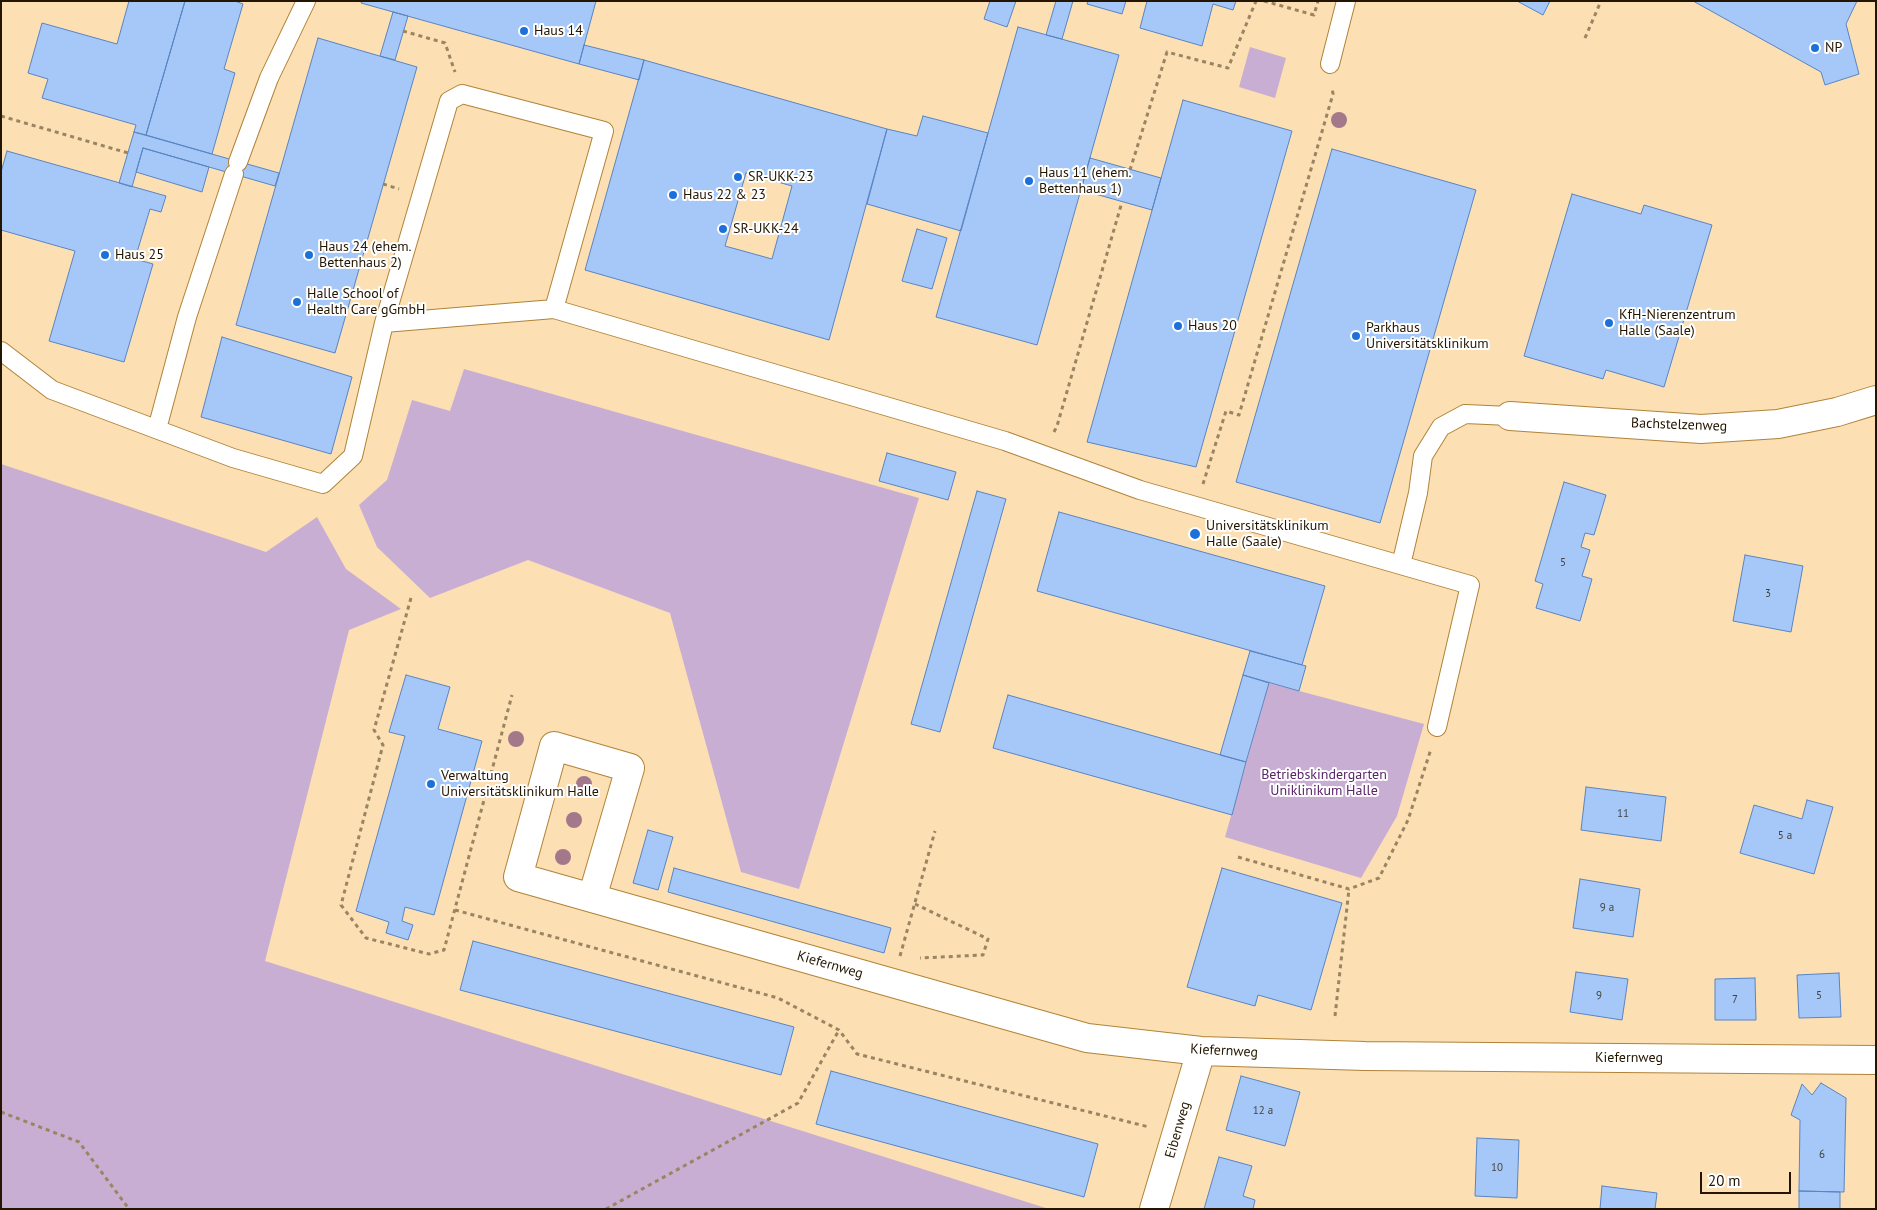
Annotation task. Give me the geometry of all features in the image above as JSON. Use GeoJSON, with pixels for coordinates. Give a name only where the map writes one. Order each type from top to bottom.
{"type":"FeatureCollection","features":[{"type":"Feature","properties":{"kind":"street","name":"Bachstelzenweg"},"geometry":{"type":"LineString","coordinates":[[1510,416],[1701,429],[1778,424],[1836,412],[1876,400]]}},
{"type":"Feature","properties":{"kind":"street","name":"Kiefernweg"},"geometry":{"type":"LineString","coordinates":[[592,898],[630,768],[554,746],[518,876],[592,898],[1087,1038],[1201,1051],[1365,1056],[1876,1060]]}},
{"type":"Feature","properties":{"kind":"street","name":"Eibenweg"},"geometry":{"type":"LineString","coordinates":[[1154,1209],[1201,1051]]}},
{"type":"Feature","properties":{"kind":"lane"},"geometry":{"type":"LineString","coordinates":[[157,429],[187,317],[236,168],[269,78],[306,1]]}},
{"type":"Feature","properties":{"kind":"lane"},"geometry":{"type":"LineString","coordinates":[[1330,64],[1346,1]]}},
{"type":"Feature","properties":{"kind":"lane"},"geometry":{"type":"LineString","coordinates":[[1,350],[52,390],[234,458],[323,484],[354,456],[384,323],[448,100],[462,94],[604,130],[554,309]]}},
{"type":"Feature","properties":{"kind":"lane"},"geometry":{"type":"LineString","coordinates":[[384,323],[554,309],[1005,441],[1140,490],[1196,507],[1470,585],[1437,727]]}},
{"type":"Feature","properties":{"kind":"lane"},"geometry":{"type":"LineString","coordinates":[[1401,565],[1418,493],[1423,456],[1441,427],[1465,414],[1510,416]]}},
{"type":"Feature","properties":{"kind":"path"},"geometry":{"type":"LineString","coordinates":[[1130,170],[1167,52],[1228,68],[1256,1]]}},
{"type":"Feature","properties":{"kind":"path"},"geometry":{"type":"LineString","coordinates":[[1264,1],[1314,15],[1318,1]]}},
{"type":"Feature","properties":{"kind":"path"},"geometry":{"type":"LineString","coordinates":[[1585,38],[1601,1]]}},
{"type":"Feature","properties":{"kind":"path"},"geometry":{"type":"LineString","coordinates":[[403,31],[445,43],[462,94]]}},
{"type":"Feature","properties":{"kind":"path"},"geometry":{"type":"LineString","coordinates":[[1196,507],[1226,412],[1239,415],[1242,406],[1333,94],[1330,64]]}},
{"type":"Feature","properties":{"kind":"path"},"geometry":{"type":"LineString","coordinates":[[1,116],[128,153]]}},
{"type":"Feature","properties":{"kind":"path"},"geometry":{"type":"LineString","coordinates":[[1040,454],[1057,426],[1122,202]]}},
{"type":"Feature","properties":{"kind":"path"},"geometry":{"type":"LineString","coordinates":[[411,598],[374,730],[383,745],[341,905],[366,938],[429,954],[444,950],[512,695]]}},
{"type":"Feature","properties":{"kind":"path"},"geometry":{"type":"LineString","coordinates":[[1238,857],[1349,889],[1379,878],[1408,820],[1437,727]]}},
{"type":"Feature","properties":{"kind":"path"},"geometry":{"type":"LineString","coordinates":[[909,959],[900,957],[935,831]]}},
{"type":"Feature","properties":{"kind":"path"},"geometry":{"type":"LineString","coordinates":[[1335,1016],[1349,889]]}},
{"type":"Feature","properties":{"kind":"path"},"geometry":{"type":"LineString","coordinates":[[915,904],[988,938],[983,955],[918,958]]}},
{"type":"Feature","properties":{"kind":"path"},"geometry":{"type":"LineString","coordinates":[[455,910],[778,998],[839,1030],[857,1054],[1176,1134]]}},
{"type":"Feature","properties":{"kind":"path"},"geometry":{"type":"LineString","coordinates":[[606,1209],[798,1103],[839,1030]]}},
{"type":"Feature","properties":{"kind":"path"},"geometry":{"type":"LineString","coordinates":[[1,1112],[79,1142],[129,1209]]}},
{"type":"Feature","properties":{"kind":"green space"},"geometry":{"type":"Polygon","coordinates":[[[1250,47],[1286,58],[1275,98],[1239,87],[1250,47]]]}},
{"type":"Feature","properties":{"kind":"green space"},"geometry":{"type":"Polygon","coordinates":[[[464,369],[919,498],[799,889],[741,872],[670,613],[528,560],[430,598],[377,547],[359,505],[387,480],[412,400],[450,411],[464,369]]]}},
{"type":"Feature","properties":{"kind":"green space"},"geometry":{"type":"Polygon","coordinates":[[[1,464],[266,552],[317,517],[346,569],[401,609],[349,630],[265,961],[1049,1209],[1,1209],[1,464]]]}},
{"type":"Feature","properties":{"kind":"green space","name":"Betriebskindergarten Uniklinikum Halle"},"geometry":{"type":"Polygon","coordinates":[[[1269,683],[1424,724],[1397,816],[1361,878],[1225,837],[1269,683]]]}},
{"type":"Feature","properties":{"kind":"building"},"geometry":{"type":"Polygon","coordinates":[[[129,1],[185,1],[146,135],[134,132],[136,125],[42,98],[48,79],[28,73],[42,23],[117,44],[129,1]]]}},
{"type":"Feature","properties":{"kind":"building"},"geometry":{"type":"Polygon","coordinates":[[[185,1],[235,1],[243,4],[224,69],[235,73],[212,154],[146,135],[185,1]]]}},
{"type":"Feature","properties":{"kind":"building","name":"Haus 14"},"geometry":{"type":"Polygon","coordinates":[[[362,1],[596,1],[579,64],[361,3],[362,1]]]}},
{"type":"Feature","properties":{"kind":"building"},"geometry":{"type":"Polygon","coordinates":[[[990,1],[1016,1],[1007,27],[984,19],[990,1]]]}},
{"type":"Feature","properties":{"kind":"building"},"geometry":{"type":"Polygon","coordinates":[[[1056,1],[1073,1],[1062,39],[1046,35],[1056,1]]]}},
{"type":"Feature","properties":{"kind":"building"},"geometry":{"type":"Polygon","coordinates":[[[1088,1],[1126,1],[1122,14],[1087,4],[1088,1]]]}},
{"type":"Feature","properties":{"kind":"building"},"geometry":{"type":"Polygon","coordinates":[[[1147,1],[1236,1],[1233,10],[1213,4],[1202,46],[1140,28],[1147,1]]]}},
{"type":"Feature","properties":{"kind":"building"},"geometry":{"type":"Polygon","coordinates":[[[1517,1],[1550,1],[1543,15],[1517,1]]]}},
{"type":"Feature","properties":{"kind":"building","name":"NP"},"geometry":{"type":"Polygon","coordinates":[[[1693,1],[1857,1],[1846,24],[1859,74],[1825,85],[1821,72],[1693,1]]]}},
{"type":"Feature","properties":{"kind":"building"},"geometry":{"type":"Polygon","coordinates":[[[393,12],[408,16],[395,60],[380,56],[393,12]]]}},
{"type":"Feature","properties":{"kind":"building","name":"Haus 11 (ehem. Bettenhaus 1)"},"geometry":{"type":"Polygon","coordinates":[[[1018,27],[1119,55],[1037,345],[936,317],[1018,27]]]}},
{"type":"Feature","properties":{"kind":"building","name":"Haus 24 (ehem. Bettenhaus 2)"},"geometry":{"type":"Polygon","coordinates":[[[318,38],[417,67],[335,353],[236,325],[318,38]]]}},
{"type":"Feature","properties":{"kind":"building"},"geometry":{"type":"Polygon","coordinates":[[[584,45],[644,60],[639,80],[579,64],[584,45]]]}},
{"type":"Feature","properties":{"kind":"building","name":"Haus 22 & 23"},"geometry":{"type":"Polygon","coordinates":[[[644,60],[887,129],[829,340],[585,270],[644,60]],[[746,173],[725,246],[772,259],[792,186],[746,173]]]}},
{"type":"Feature","properties":{"kind":"building","name":"Haus 20"},"geometry":{"type":"Polygon","coordinates":[[[1183,100],[1292,131],[1196,467],[1087,442],[1183,100]]]}},
{"type":"Feature","properties":{"kind":"building"},"geometry":{"type":"Polygon","coordinates":[[[923,116],[988,133],[961,231],[867,204],[887,129],[917,136],[923,116]]]}},
{"type":"Feature","properties":{"kind":"building"},"geometry":{"type":"Polygon","coordinates":[[[134,132],[279,173],[275,186],[143,148],[132,187],[119,183],[134,132]]]}},
{"type":"Feature","properties":{"kind":"building"},"geometry":{"type":"Polygon","coordinates":[[[143,148],[209,167],[202,192],[136,172],[143,148]]]}},
{"type":"Feature","properties":{"kind":"building","name":"Parkhaus Universitätsklinikum"},"geometry":{"type":"Polygon","coordinates":[[[1332,149],[1476,190],[1380,523],[1236,482],[1332,149]]]}},
{"type":"Feature","properties":{"kind":"building","name":"Haus 25"},"geometry":{"type":"Polygon","coordinates":[[[7,151],[166,196],[161,212],[150,209],[135,259],[153,264],[124,362],[49,341],[75,251],[1,230],[1,172],[7,151]]]}},
{"type":"Feature","properties":{"kind":"building"},"geometry":{"type":"Polygon","coordinates":[[[1090,158],[1161,178],[1152,210],[1081,190],[1090,158]]]}},
{"type":"Feature","properties":{"kind":"building","name":"KfH-Nierenzentrum Halle (Saale)"},"geometry":{"type":"Polygon","coordinates":[[[1572,194],[1641,214],[1644,205],[1712,225],[1664,387],[1606,370],[1603,379],[1524,356],[1572,194]]]}},
{"type":"Feature","properties":{"kind":"building"},"geometry":{"type":"Polygon","coordinates":[[[917,229],[947,238],[932,289],[902,281],[917,229]]]}},
{"type":"Feature","properties":{"kind":"building"},"geometry":{"type":"Polygon","coordinates":[[[222,337],[352,377],[331,454],[201,417],[222,337]]]}},
{"type":"Feature","properties":{"kind":"building"},"geometry":{"type":"Polygon","coordinates":[[[887,453],[956,472],[948,500],[879,481],[887,453]]]}},
{"type":"Feature","properties":{"kind":"building"},"geometry":{"type":"Polygon","coordinates":[[[1564,482],[1606,495],[1594,535],[1585,533],[1581,547],[1590,550],[1582,576],[1592,579],[1580,621],[1536,608],[1543,584],[1535,581],[1564,482]]]}},
{"type":"Feature","properties":{"kind":"building"},"geometry":{"type":"Polygon","coordinates":[[[977,491],[1006,499],[940,732],[911,724],[977,491]]]}},
{"type":"Feature","properties":{"kind":"building"},"geometry":{"type":"Polygon","coordinates":[[[1059,512],[1325,586],[1302,665],[1037,591],[1059,512]]]}},
{"type":"Feature","properties":{"kind":"building"},"geometry":{"type":"Polygon","coordinates":[[[1745,555],[1803,566],[1791,632],[1733,621],[1745,555]]]}},
{"type":"Feature","properties":{"kind":"building"},"geometry":{"type":"Polygon","coordinates":[[[1250,651],[1306,666],[1299,691],[1243,675],[1250,651]]]}},
{"type":"Feature","properties":{"kind":"building","name":"Verwaltung Universitätsklinikum Halle"},"geometry":{"type":"Polygon","coordinates":[[[406,675],[450,687],[438,729],[482,741],[434,915],[405,907],[402,921],[413,925],[408,940],[386,933],[389,922],[356,911],[405,736],[389,732],[406,675]]]}},
{"type":"Feature","properties":{"kind":"building"},"geometry":{"type":"Polygon","coordinates":[[[1243,675],[1269,683],[1246,762],[1220,755],[1243,675]]]}},
{"type":"Feature","properties":{"kind":"building"},"geometry":{"type":"Polygon","coordinates":[[[1008,695],[1246,762],[1232,815],[993,748],[1008,695]]]}},
{"type":"Feature","properties":{"kind":"building"},"geometry":{"type":"Polygon","coordinates":[[[1586,787],[1666,797],[1661,841],[1581,830],[1586,787]]]}},
{"type":"Feature","properties":{"kind":"building"},"geometry":{"type":"Polygon","coordinates":[[[1807,800],[1833,807],[1814,874],[1740,853],[1754,805],[1802,819],[1807,800]]]}},
{"type":"Feature","properties":{"kind":"building"},"geometry":{"type":"Polygon","coordinates":[[[648,830],[673,837],[658,890],[633,883],[648,830]]]}},
{"type":"Feature","properties":{"kind":"building"},"geometry":{"type":"Polygon","coordinates":[[[674,868],[891,928],[884,953],[668,892],[674,868]]]}},
{"type":"Feature","properties":{"kind":"building"},"geometry":{"type":"Polygon","coordinates":[[[1222,868],[1342,903],[1311,1010],[1258,995],[1255,1006],[1187,987],[1222,868]]]}},
{"type":"Feature","properties":{"kind":"building"},"geometry":{"type":"Polygon","coordinates":[[[1580,879],[1640,889],[1633,937],[1573,928],[1580,879]]]}},
{"type":"Feature","properties":{"kind":"building"},"geometry":{"type":"Polygon","coordinates":[[[473,941],[794,1027],[781,1075],[460,990],[473,941]]]}},
{"type":"Feature","properties":{"kind":"building"},"geometry":{"type":"Polygon","coordinates":[[[1576,972],[1628,979],[1622,1020],[1570,1012],[1576,972]]]}},
{"type":"Feature","properties":{"kind":"building"},"geometry":{"type":"Polygon","coordinates":[[[1839,973],[1841,1017],[1799,1018],[1797,975],[1839,973]]]}},
{"type":"Feature","properties":{"kind":"building"},"geometry":{"type":"Polygon","coordinates":[[[1755,978],[1756,1020],[1715,1020],[1715,979],[1755,978]]]}},
{"type":"Feature","properties":{"kind":"building"},"geometry":{"type":"Polygon","coordinates":[[[831,1071],[1098,1144],[1084,1197],[816,1124],[831,1071]]]}},
{"type":"Feature","properties":{"kind":"building"},"geometry":{"type":"Polygon","coordinates":[[[1241,1076],[1300,1092],[1285,1146],[1226,1130],[1241,1076]]]}},
{"type":"Feature","properties":{"kind":"building"},"geometry":{"type":"Polygon","coordinates":[[[1821,1083],[1846,1098],[1844,1192],[1799,1191],[1800,1120],[1791,1115],[1802,1084],[1812,1095],[1821,1083]]]}},
{"type":"Feature","properties":{"kind":"building"},"geometry":{"type":"Polygon","coordinates":[[[1477,1138],[1519,1140],[1517,1198],[1475,1196],[1477,1138]]]}},
{"type":"Feature","properties":{"kind":"building"},"geometry":{"type":"Polygon","coordinates":[[[1219,1157],[1252,1166],[1243,1196],[1255,1200],[1253,1209],[1204,1209],[1219,1157]]]}},
{"type":"Feature","properties":{"kind":"building"},"geometry":{"type":"Polygon","coordinates":[[[1602,1186],[1657,1193],[1655,1209],[1600,1209],[1602,1186]]]}},
{"type":"Feature","properties":{"kind":"building"},"geometry":{"type":"Polygon","coordinates":[[[1799,1191],[1840,1192],[1840,1209],[1799,1209],[1799,1191]]]}},
{"type":"Feature","properties":{"kind":"place","name":"Haus 14"},"geometry":{"type":"Point","coordinates":[524,31]}},
{"type":"Feature","properties":{"kind":"place","name":"NP"},"geometry":{"type":"Point","coordinates":[1815,48]}},
{"type":"Feature","properties":{"kind":"place","name":"SR-UKK-23"},"geometry":{"type":"Point","coordinates":[738,177]}},
{"type":"Feature","properties":{"kind":"place","name":"Haus 11 (ehem. Bettenhaus 1)"},"geometry":{"type":"Point","coordinates":[1029,181]}},
{"type":"Feature","properties":{"kind":"place","name":"Haus 22 & 23"},"geometry":{"type":"Point","coordinates":[673,195]}},
{"type":"Feature","properties":{"kind":"place","name":"SR-UKK-24"},"geometry":{"type":"Point","coordinates":[723,229]}},
{"type":"Feature","properties":{"kind":"place","name":"Haus 25"},"geometry":{"type":"Point","coordinates":[105,255]}},
{"type":"Feature","properties":{"kind":"place","name":"Haus 24 (ehem. Bettenhaus 2)"},"geometry":{"type":"Point","coordinates":[309,255]}},
{"type":"Feature","properties":{"kind":"place","name":"Halle School of Health Care gGmbH"},"geometry":{"type":"Point","coordinates":[297,302]}},
{"type":"Feature","properties":{"kind":"place","name":"KfH-Nierenzentrum Halle (Saale)"},"geometry":{"type":"Point","coordinates":[1609,323]}},
{"type":"Feature","properties":{"kind":"place","name":"Haus 20"},"geometry":{"type":"Point","coordinates":[1178,326]}},
{"type":"Feature","properties":{"kind":"place","name":"Parkhaus Universitätsklinikum"},"geometry":{"type":"Point","coordinates":[1356,336]}},
{"type":"Feature","properties":{"kind":"place","name":"Universitätsklinikum Halle (Saale)"},"geometry":{"type":"Point","coordinates":[1195,534]}},
{"type":"Feature","properties":{"kind":"place","name":"Verwaltung Universitätsklinikum Halle"},"geometry":{"type":"Point","coordinates":[431,784]}}]}
